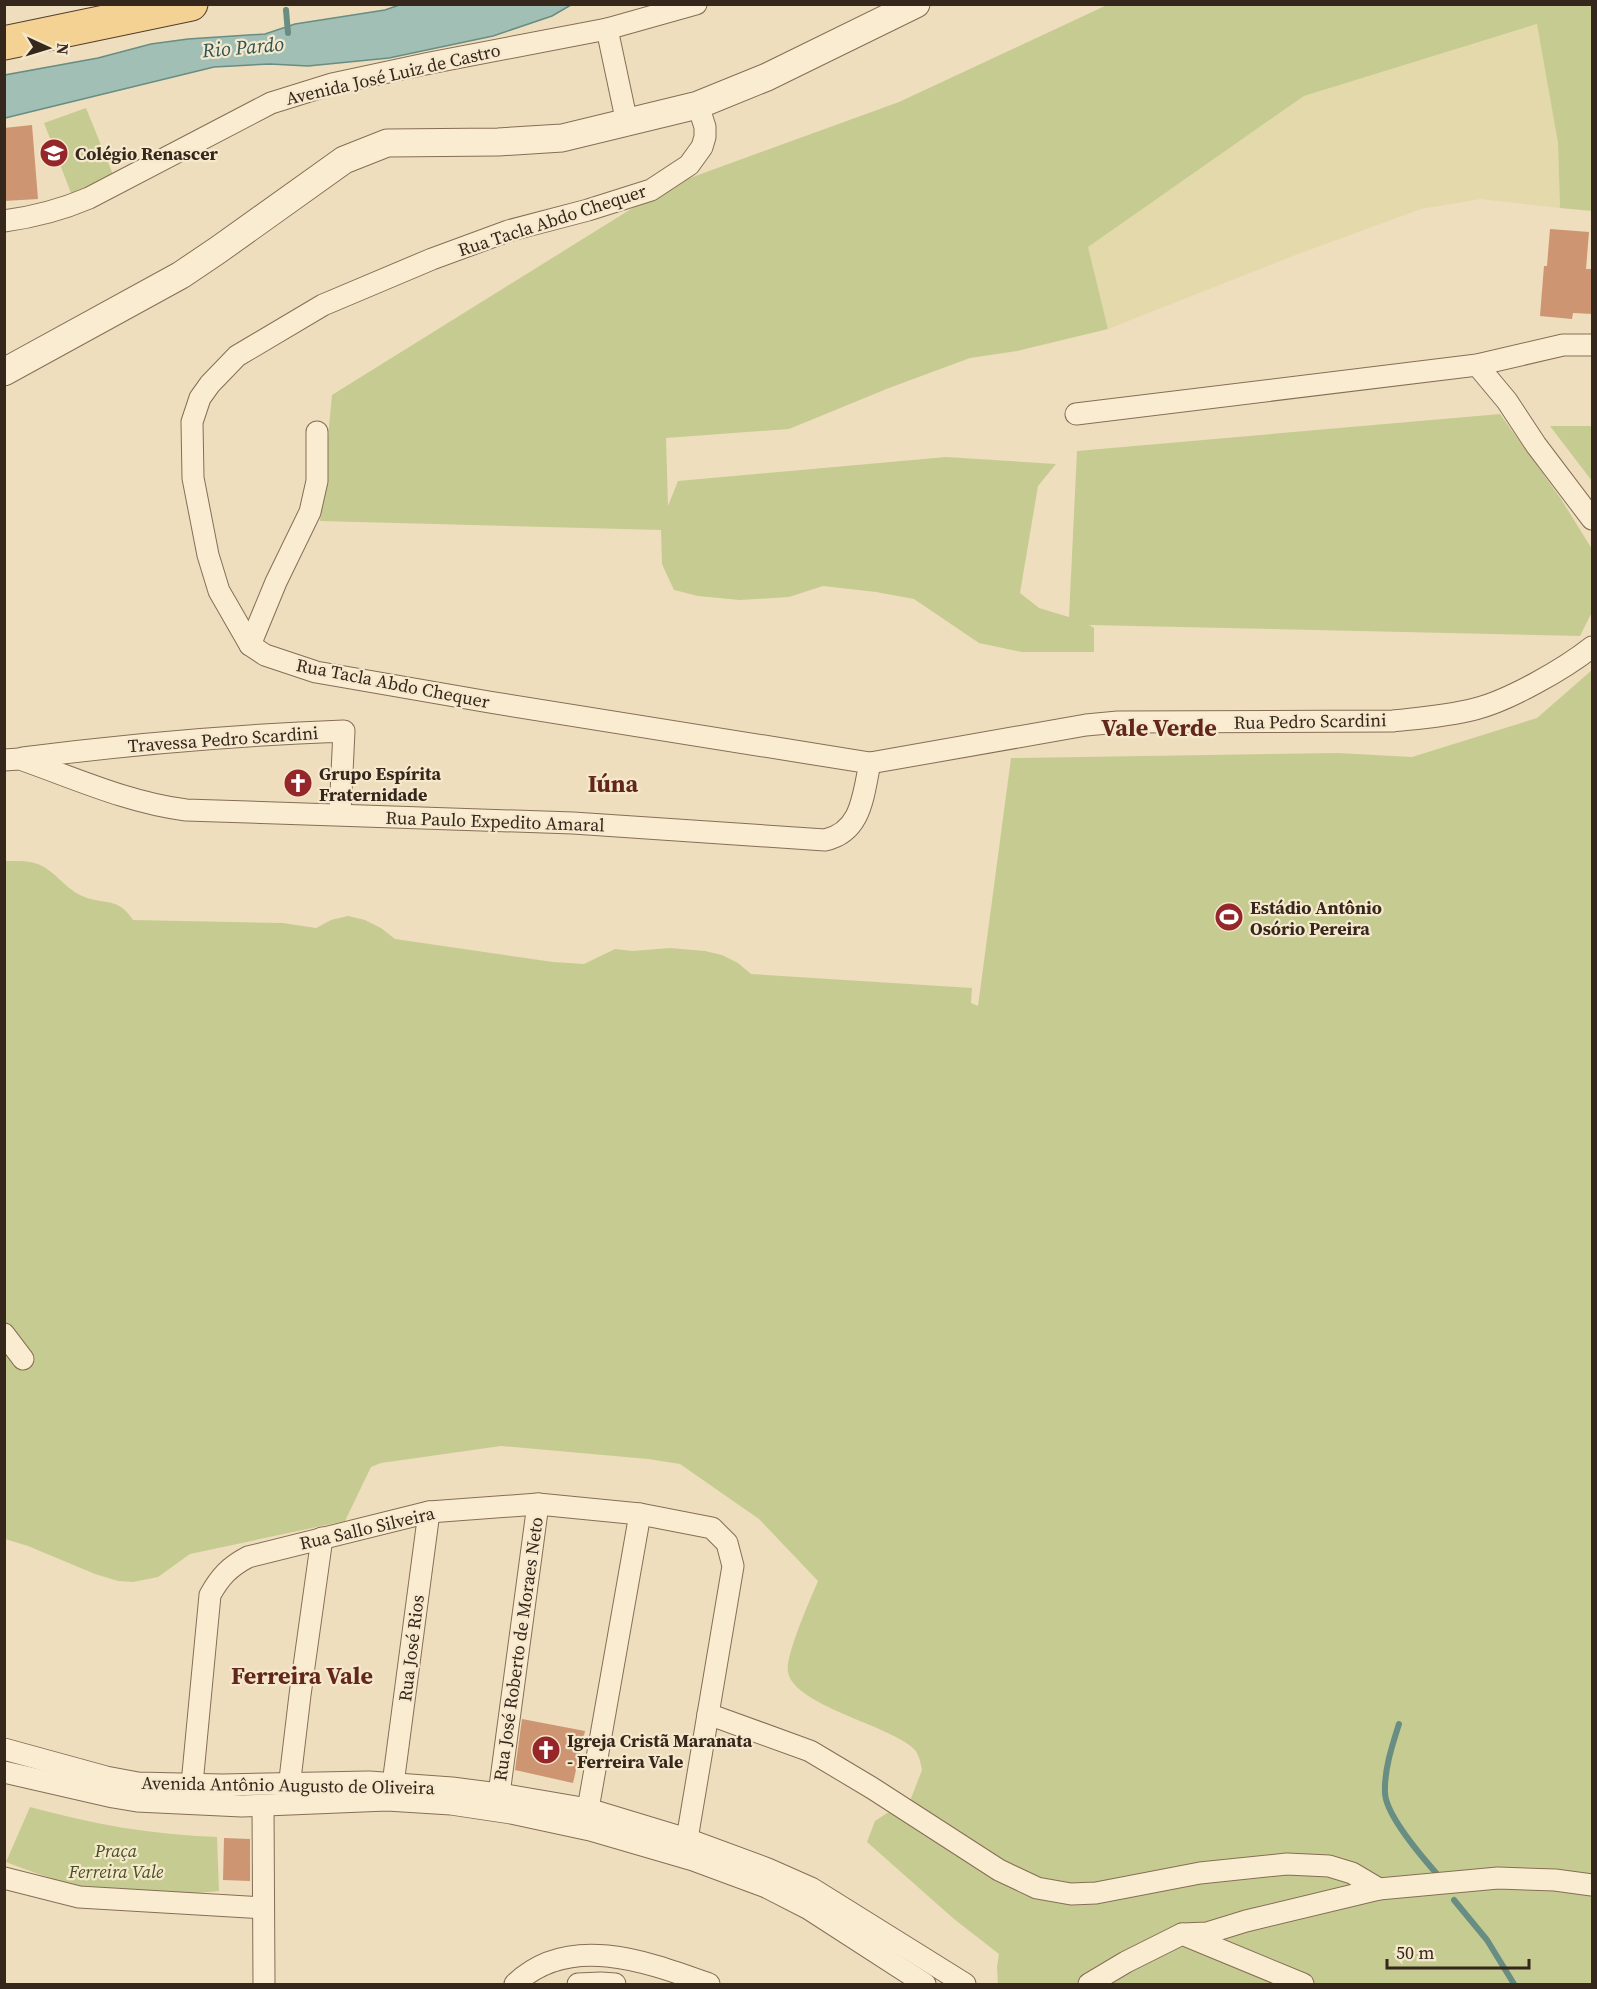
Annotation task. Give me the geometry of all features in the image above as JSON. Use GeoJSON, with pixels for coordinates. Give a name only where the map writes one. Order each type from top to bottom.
{"type":"FeatureCollection","features":[{"type":"Feature","properties":{"kind":"main road"},"geometry":{"type":"LineString","coordinates":[[4,42],[191,4]]}},
{"type":"Feature","properties":{"kind":"street","name":"Avenida José Luiz de Castro"},"geometry":{"type":"LineString","coordinates":[[4,221],[65,208],[89,198],[271,103],[332,84],[607,29],[696,4]]}},
{"type":"Feature","properties":{"kind":"street"},"geometry":{"type":"LineString","coordinates":[[4,372],[181,275],[344,160],[365,150],[387,143],[498,142],[562,138],[698,105],[778,72],[916,4]]}},
{"type":"Feature","properties":{"kind":"street"},"geometry":{"type":"LineString","coordinates":[[607,29],[627,123]]}},
{"type":"Feature","properties":{"kind":"street","name":"Rua Tacla Abdo Chequer"},"geometry":{"type":"LineString","coordinates":[[698,105],[705,127],[702,147],[689,165],[651,190],[588,210],[508,231],[432,259],[323,305],[237,356],[200,398],[192,422],[193,478],[208,555],[219,591],[250,645],[265,655],[316,672],[870,763]]}},
{"type":"Feature","properties":{"kind":"street"},"geometry":{"type":"LineString","coordinates":[[1076,414],[1477,365],[1563,345],[1593,345]]}},
{"type":"Feature","properties":{"kind":"street"},"geometry":{"type":"LineString","coordinates":[[1477,365],[1507,401],[1536,445],[1593,519]]}},
{"type":"Feature","properties":{"kind":"street"},"geometry":{"type":"LineString","coordinates":[[250,645],[276,582],[310,512],[317,481],[317,432]]}},
{"type":"Feature","properties":{"kind":"street","name":"Rua Pedro Scardini"},"geometry":{"type":"LineString","coordinates":[[870,763],[1086,724],[1393,721],[1436,717],[1477,709],[1505,698],[1574,661],[1593,647]]}},
{"type":"Feature","properties":{"kind":"street","name":"Travessa Pedro Scardini"},"geometry":{"type":"LineString","coordinates":[[12,759],[201,739],[275,733],[344,731],[340,814]]}},
{"type":"Feature","properties":{"kind":"street","name":"Rua Paulo Expedito Amaral"},"geometry":{"type":"LineString","coordinates":[[12,759],[159,806],[186,810],[573,823],[825,840],[838,837],[848,830],[858,814],[870,763]]}},
{"type":"Feature","properties":{"kind":"street"},"geometry":{"type":"LineString","coordinates":[[4,1334],[22,1359]]}},
{"type":"Feature","properties":{"kind":"street","name":"Rua Sallo Silveira"},"geometry":{"type":"LineString","coordinates":[[192,1784],[210,1595],[223,1574],[248,1557],[429,1512],[537,1504],[640,1514],[712,1528],[727,1543],[733,1566],[708,1714]]}},
{"type":"Feature","properties":{"kind":"street","name":"Rua José Roberto de Moraes Neto"},"geometry":{"type":"LineString","coordinates":[[499,1794],[537,1504]]}},
{"type":"Feature","properties":{"kind":"street","name":"Rua José Rios"},"geometry":{"type":"LineString","coordinates":[[393,1784],[429,1512]]}},
{"type":"Feature","properties":{"kind":"street"},"geometry":{"type":"LineString","coordinates":[[588,1809],[640,1514]]}},
{"type":"Feature","properties":{"kind":"street"},"geometry":{"type":"LineString","coordinates":[[287,1805],[322,1538]]}},
{"type":"Feature","properties":{"kind":"street"},"geometry":{"type":"LineString","coordinates":[[687,1839],[708,1714],[810,1751],[999,1870],[1037,1888],[1071,1894],[1096,1893],[1200,1873],[1287,1864],[1329,1866],[1352,1873],[1379,1889]]}},
{"type":"Feature","properties":{"kind":"street","name":"Avenida Antônio Augusto de Oliveira"},"geometry":{"type":"LineString","coordinates":[[4,1749],[114,1779],[138,1783],[369,1782],[499,1794],[588,1809],[687,1839],[768,1869],[811,1888],[965,1984]]}},
{"type":"Feature","properties":{"kind":"street","name":"Avenida Antônio Augusto de Oliveira"},"geometry":{"type":"LineString","coordinates":[[4,1772],[113,1797],[137,1800],[263,1806],[387,1800],[451,1804],[535,1818],[644,1845],[726,1871],[809,1909],[925,1984]]}},
{"type":"Feature","properties":{"kind":"street"},"geometry":{"type":"LineString","coordinates":[[263,1806],[264,1984]]}},
{"type":"Feature","properties":{"kind":"street"},"geometry":{"type":"LineString","coordinates":[[4,1878],[79,1897],[263,1908]]}},
{"type":"Feature","properties":{"kind":"street"},"geometry":{"type":"LineString","coordinates":[[1089,1984],[1126,1962],[1182,1934],[1208,1933],[1246,1921],[1379,1889],[1498,1878],[1555,1880],[1593,1886]]}},
{"type":"Feature","properties":{"kind":"street"},"geometry":{"type":"LineString","coordinates":[[1182,1934],[1303,1984]]}},
{"type":"Feature","properties":{"kind":"street"},"geometry":{"type":"LineString","coordinates":[[516,1984],[528,1973],[553,1960],[583,1956],[633,1960],[660,1966],[709,1984]]}},
{"type":"Feature","properties":{"kind":"street"},"geometry":{"type":"LineString","coordinates":[[578,1984],[615,1984]]}},
{"type":"Feature","properties":{"kind":"shaded area"},"geometry":{"type":"Polygon","coordinates":[[[1538,24],[1558,143],[1560,208],[1480,199],[1421,209],[1298,254],[1108,329],[1087,247],[1304,96],[1538,24]]]}},
{"type":"Feature","properties":{"kind":"green space"},"geometry":{"type":"Polygon","coordinates":[[[1107,5],[1592,5],[1592,211],[1560,208],[1558,143],[1537,24],[1304,96],[1088,247],[1108,329],[1017,351],[970,358],[789,429],[666,438],[668,506],[678,481],[946,457],[1056,464],[1038,486],[1020,593],[1039,608],[1069,617],[1077,451],[1500,414],[1561,499],[1592,549],[1592,612],[1580,636],[1089,625],[1094,628],[1094,652],[1022,652],[979,643],[914,599],[876,592],[823,586],[789,597],[740,600],[698,596],[674,590],[662,564],[661,530],[320,521],[332,395],[668,186],[899,102],[1107,5]]]}},
{"type":"Feature","properties":{"kind":"green space"},"geometry":{"type":"Polygon","coordinates":[[[86,108],[114,177],[71,193],[44,123],[86,108]]]}},
{"type":"Feature","properties":{"kind":"green space"},"geometry":{"type":"Polygon","coordinates":[[[1550,426],[1592,426],[1592,481],[1550,426]]]}},
{"type":"Feature","properties":{"kind":"green space"},"geometry":{"type":"Polygon","coordinates":[[[1592,670],[1592,1984],[998,1984],[999,1954],[954,1919],[867,1842],[875,1821],[901,1804],[910,1801],[922,1770],[916,1751],[902,1740],[807,1695],[794,1684],[788,1672],[794,1640],[818,1581],[759,1519],[680,1464],[501,1446],[381,1463],[371,1467],[345,1521],[190,1554],[158,1577],[133,1582],[118,1581],[95,1574],[28,1546],[5,1539],[5,861],[25,861],[38,864],[74,892],[88,898],[115,904],[127,912],[133,920],[283,923],[316,928],[331,920],[348,916],[365,920],[381,928],[395,939],[553,962],[584,964],[615,949],[632,951],[670,948],[705,951],[722,955],[738,963],[751,974],[972,988],[971,1003],[978,1006],[1011,758],[1338,753],[1412,757],[1537,718],[1592,670]]]}},
{"type":"Feature","properties":{"kind":"green space","name":"Praça Ferreira Vale"},"geometry":{"type":"Polygon","coordinates":[[[30,1807],[123,1828],[217,1837],[219,1891],[177,1895],[118,1894],[69,1884],[6,1862],[30,1807]]]}},
{"type":"Feature","properties":{"kind":"water","name":"Rio Pardo"},"geometry":{"type":"Polygon","coordinates":[[[402,4],[571,5],[552,16],[493,36],[389,58],[308,66],[270,64],[214,67],[5,118],[5,75],[98,58],[151,44],[265,34],[295,24],[385,10],[402,4]]]}},
{"type":"Feature","properties":{"kind":"building"},"geometry":{"type":"Polygon","coordinates":[[[32,125],[38,199],[4,201],[4,128],[32,125]]]}},
{"type":"Feature","properties":{"kind":"building"},"geometry":{"type":"Polygon","coordinates":[[[1550,229],[1589,232],[1586,269],[1593,269],[1593,314],[1573,313],[1572,319],[1540,316],[1550,229]]]}},
{"type":"Feature","properties":{"kind":"building","name":"Igreja Cristã Maranata - Ferreira Vale"},"geometry":{"type":"Polygon","coordinates":[[[522,1719],[585,1731],[573,1783],[515,1770],[522,1719]]]}},
{"type":"Feature","properties":{"kind":"building"},"geometry":{"type":"Polygon","coordinates":[[[224,1838],[250,1839],[250,1881],[223,1880],[224,1838]]]}},
{"type":"Feature","properties":{"kind":"waterway","name":"Rio Pardo"},"geometry":{"type":"LineString","coordinates":[[286,10],[288,33]]}},
{"type":"Feature","properties":{"kind":"waterway"},"geometry":{"type":"LineString","coordinates":[[1399,1724],[1386,1776],[1387,1802],[1398,1824],[1437,1874]]}},
{"type":"Feature","properties":{"kind":"waterway"},"geometry":{"type":"LineString","coordinates":[[1454,1900],[1487,1940],[1514,1984]]}},
{"type":"Feature","properties":{"kind":"place","name":"Colégio Renascer"},"geometry":{"type":"Point","coordinates":[54,153]}},
{"type":"Feature","properties":{"kind":"place","name":"Grupo Espírita Fraternidade"},"geometry":{"type":"Point","coordinates":[298,783]}},
{"type":"Feature","properties":{"kind":"place","name":"Estádio Antônio Osório Pereira"},"geometry":{"type":"Point","coordinates":[1229,917]}},
{"type":"Feature","properties":{"kind":"place","name":"Igreja Cristã Maranata - Ferreira Vale"},"geometry":{"type":"Point","coordinates":[546,1750]}},
{"type":"Feature","properties":{"kind":"district","name":"Vale Verde"},"geometry":{"type":"Point","coordinates":[1159,727]}},
{"type":"Feature","properties":{"kind":"district","name":"Iúna"},"geometry":{"type":"Point","coordinates":[613,783]}},
{"type":"Feature","properties":{"kind":"district","name":"Ferreira Vale"},"geometry":{"type":"Point","coordinates":[302,1675]}}]}
